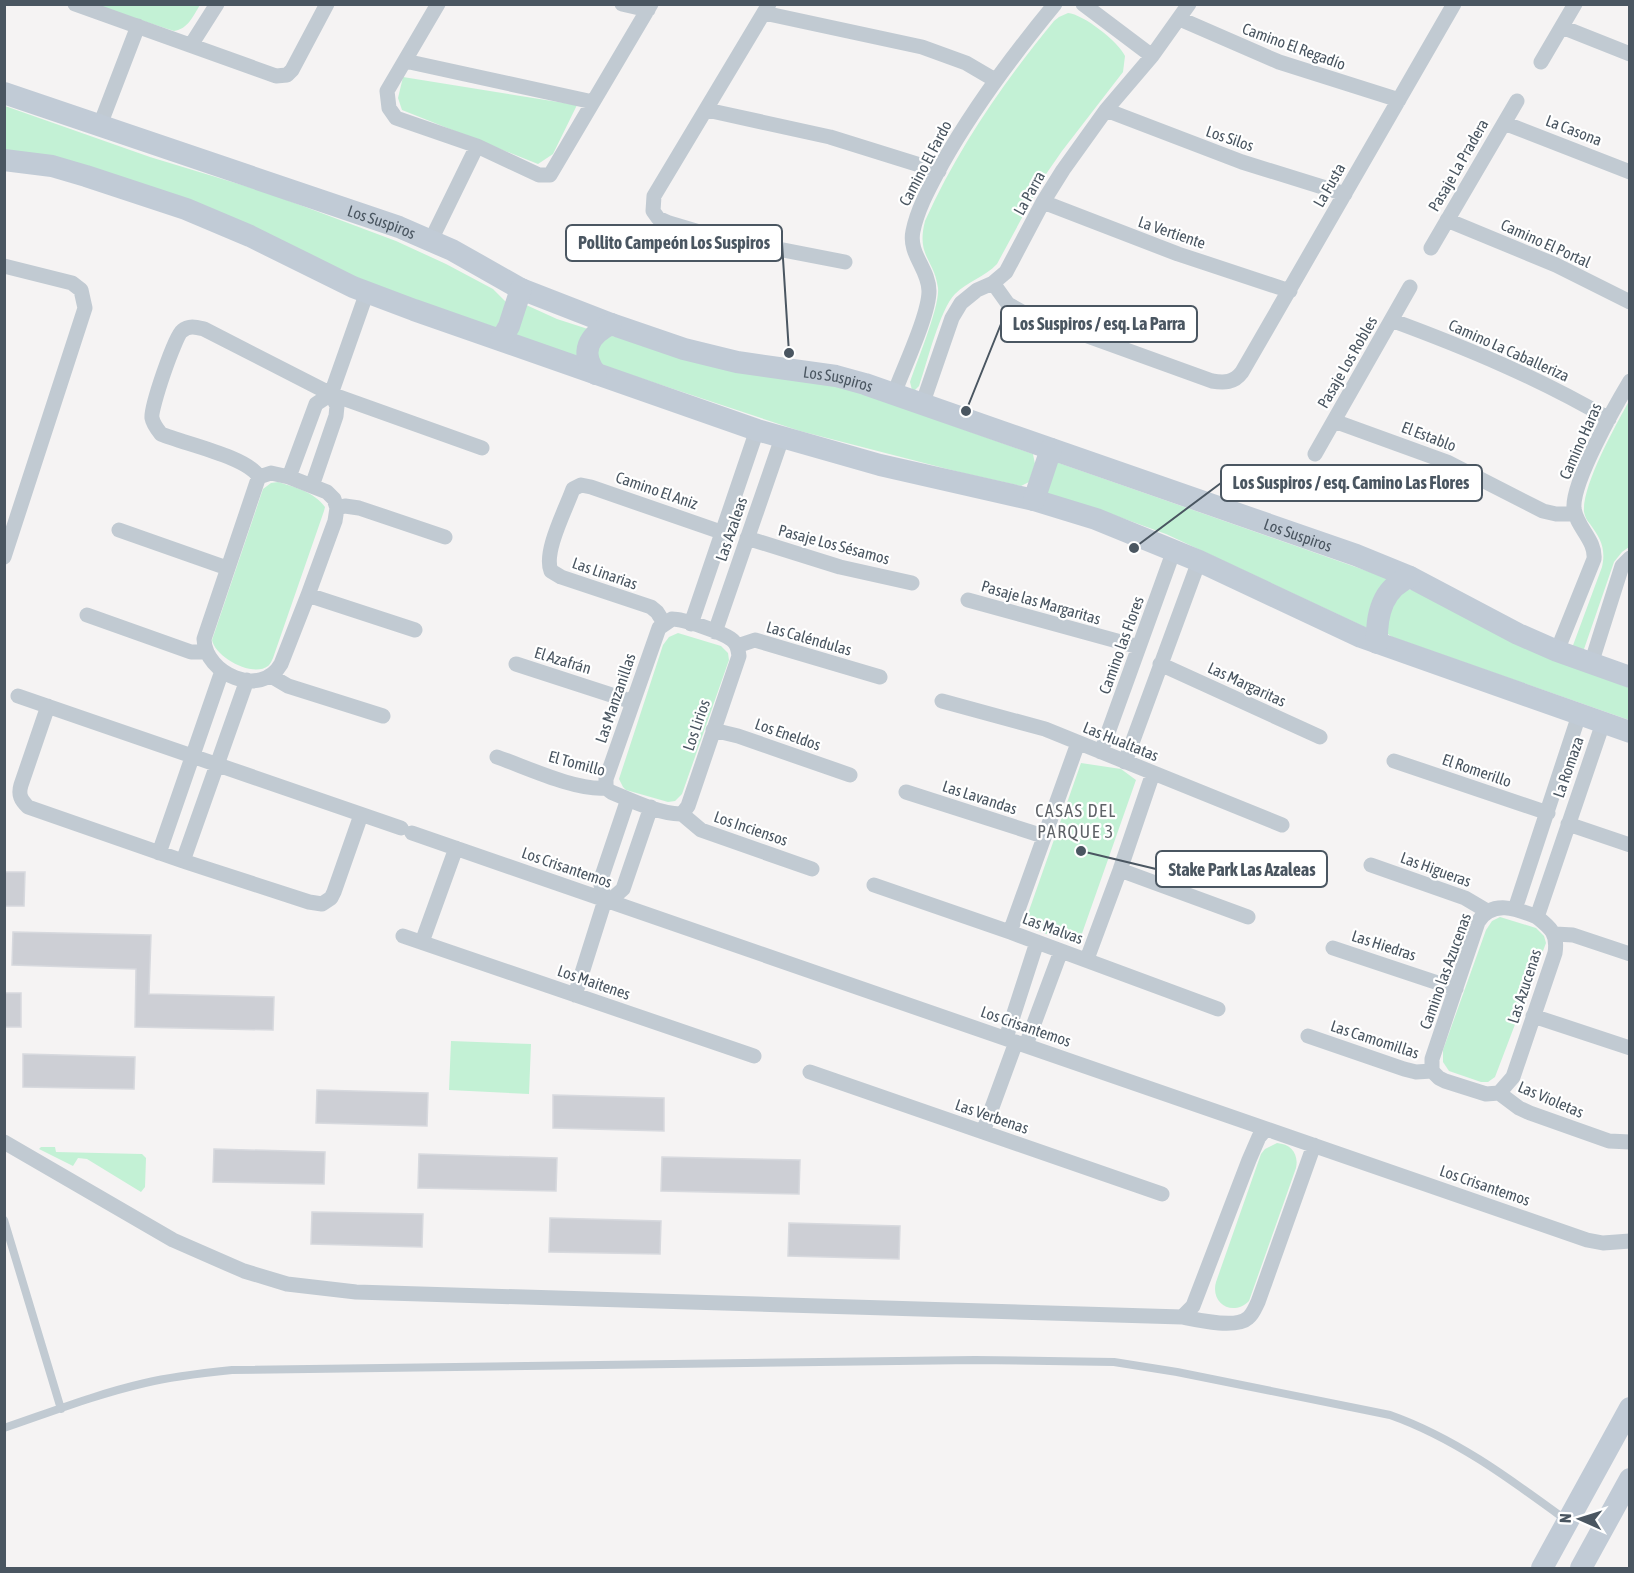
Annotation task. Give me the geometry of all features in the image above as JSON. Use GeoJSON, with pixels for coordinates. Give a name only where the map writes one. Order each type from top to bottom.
{"type":"FeatureCollection","features":[{"type":"Feature","properties":{"kind":"street"},"geometry":{"type":"LineString","coordinates":[[75,4],[276,76],[292,70],[327,4]]}},
{"type":"Feature","properties":{"kind":"street"},"geometry":{"type":"LineString","coordinates":[[191,45],[217,4]]}},
{"type":"Feature","properties":{"kind":"street"},"geometry":{"type":"LineString","coordinates":[[438,4],[387,91],[389,108],[396,118],[477,146],[539,175],[550,175],[649,7],[622,4]]}},
{"type":"Feature","properties":{"kind":"street","name":"Camino El Fardo"},"geometry":{"type":"LineString","coordinates":[[894,394],[928,300],[928,282],[915,253],[912,239],[916,220],[939,171],[969,118],[995,80],[1055,4]]}},
{"type":"Feature","properties":{"kind":"street"},"geometry":{"type":"LineString","coordinates":[[1083,4],[1152,56]]}},
{"type":"Feature","properties":{"kind":"street","name":"La Parra"},"geometry":{"type":"LineString","coordinates":[[922,405],[956,310],[970,295],[993,284],[1006,273],[1043,202],[1106,110],[1152,56],[1189,4]]}},
{"type":"Feature","properties":{"kind":"street","name":"La Fusta"},"geometry":{"type":"LineString","coordinates":[[993,284],[1008,304],[1024,313],[1212,381],[1232,381],[1242,372],[1290,291],[1454,4]]}},
{"type":"Feature","properties":{"kind":"street"},"geometry":{"type":"LineString","coordinates":[[1541,62],[1575,4]]}},
{"type":"Feature","properties":{"kind":"street"},"geometry":{"type":"LineString","coordinates":[[845,262],[716,237],[669,223],[658,218],[653,211],[654,196],[766,9],[922,47],[966,63],[995,80]]}},
{"type":"Feature","properties":{"kind":"street","name":"Camino El Regadío"},"geometry":{"type":"LineString","coordinates":[[1179,19],[1279,62],[1399,100]]}},
{"type":"Feature","properties":{"kind":"street"},"geometry":{"type":"LineString","coordinates":[[100,125],[138,26]]}},
{"type":"Feature","properties":{"kind":"street"},"geometry":{"type":"LineString","coordinates":[[1562,27],[1629,54]]}},
{"type":"Feature","properties":{"kind":"street"},"geometry":{"type":"LineString","coordinates":[[405,61],[593,102]]}},
{"type":"Feature","properties":{"kind":"street","name":"Los Suspiros"},"geometry":{"type":"LineString","coordinates":[[4,93],[399,227],[431,240],[521,290],[611,324],[717,358],[836,376],[1243,514],[1410,577],[1518,634],[1629,677]]}},
{"type":"Feature","properties":{"kind":"street","name":"Pasaje La Pradera"},"geometry":{"type":"LineString","coordinates":[[1431,248],[1517,101]]}},
{"type":"Feature","properties":{"kind":"street"},"geometry":{"type":"LineString","coordinates":[[707,110],[830,137],[939,171]]}},
{"type":"Feature","properties":{"kind":"street","name":"Los Silos"},"geometry":{"type":"LineString","coordinates":[[1106,110],[1242,162],[1345,194]]}},
{"type":"Feature","properties":{"kind":"street","name":"La Casona"},"geometry":{"type":"LineString","coordinates":[[1504,123],[1629,172]]}},
{"type":"Feature","properties":{"kind":"street"},"geometry":{"type":"LineString","coordinates":[[431,240],[477,146]]}},
{"type":"Feature","properties":{"kind":"street"},"geometry":{"type":"LineString","coordinates":[[4,160],[51,166],[134,190],[240,231],[367,292],[757,430],[880,465],[1034,500],[1096,519],[1200,561],[1344,630],[1629,732]]}},
{"type":"Feature","properties":{"kind":"street","name":"La Vertiente"},"geometry":{"type":"LineString","coordinates":[[1043,202],[1178,254],[1290,291]]}},
{"type":"Feature","properties":{"kind":"street","name":"Camino El Portal"},"geometry":{"type":"LineString","coordinates":[[1447,220],[1548,261],[1629,302]]}},
{"type":"Feature","properties":{"kind":"street"},"geometry":{"type":"LineString","coordinates":[[4,266],[72,283],[81,290],[86,308],[4,556]]}},
{"type":"Feature","properties":{"kind":"street","name":"Pasaje Los Robles"},"geometry":{"type":"LineString","coordinates":[[1315,454],[1410,287]]}},
{"type":"Feature","properties":{"kind":"street"},"geometry":{"type":"LineString","coordinates":[[501,340],[510,326],[521,290]]}},
{"type":"Feature","properties":{"kind":"street"},"geometry":{"type":"LineString","coordinates":[[289,477],[316,404],[330,394],[367,292]]}},
{"type":"Feature","properties":{"kind":"street","name":"Camino La Caballeriza"},"geometry":{"type":"LineString","coordinates":[[1391,320],[1498,361],[1609,419]]}},
{"type":"Feature","properties":{"kind":"street"},"geometry":{"type":"LineString","coordinates":[[596,374],[588,361],[588,346],[597,332],[611,324]]}},
{"type":"Feature","properties":{"kind":"street"},"geometry":{"type":"LineString","coordinates":[[259,477],[256,472],[242,463],[171,438],[157,429],[152,418],[152,411],[180,332],[188,327],[204,329],[330,394],[482,448]]}},
{"type":"Feature","properties":{"kind":"street","name":"Camino Haras"},"geometry":{"type":"LineString","coordinates":[[1575,514],[1575,500],[1580,482],[1629,381]]}},
{"type":"Feature","properties":{"kind":"street"},"geometry":{"type":"LineString","coordinates":[[312,486],[336,416],[337,405],[330,394]]}},
{"type":"Feature","properties":{"kind":"street","name":"El Establo"},"geometry":{"type":"LineString","coordinates":[[1334,421],[1454,465],[1542,511],[1575,514]]}},
{"type":"Feature","properties":{"kind":"street","name":"Las Azaleas"},"geometry":{"type":"LineString","coordinates":[[691,624],[757,430]]}},
{"type":"Feature","properties":{"kind":"street","name":"Las Azaleas"},"geometry":{"type":"LineString","coordinates":[[715,632],[782,438]]}},
{"type":"Feature","properties":{"kind":"street"},"geometry":{"type":"LineString","coordinates":[[1034,500],[1051,449]]}},
{"type":"Feature","properties":{"kind":"street"},"geometry":{"type":"LineString","coordinates":[[271,473],[289,477],[327,492],[334,499],[337,507],[308,595],[281,664],[271,676],[260,681],[247,680],[222,671],[207,652],[204,639],[259,477],[271,473]]}},
{"type":"Feature","properties":{"kind":"street","name":"Camino El Aniz"},"geometry":{"type":"LineString","coordinates":[[581,485],[721,532]]}},
{"type":"Feature","properties":{"kind":"street","name":"Las Linarias"},"geometry":{"type":"LineString","coordinates":[[581,485],[573,489],[550,550],[551,571],[561,577],[651,607],[664,622]]}},
{"type":"Feature","properties":{"kind":"street"},"geometry":{"type":"LineString","coordinates":[[337,507],[359,508],[445,537]]}},
{"type":"Feature","properties":{"kind":"street"},"geometry":{"type":"LineString","coordinates":[[1557,651],[1594,559],[1592,545],[1575,514]]}},
{"type":"Feature","properties":{"kind":"street"},"geometry":{"type":"LineString","coordinates":[[119,531],[227,568]]}},
{"type":"Feature","properties":{"kind":"street","name":"Pasaje Los Sésamos"},"geometry":{"type":"LineString","coordinates":[[747,538],[840,567],[912,583]]}},
{"type":"Feature","properties":{"kind":"street","name":"Camino las Flores"},"geometry":{"type":"LineString","coordinates":[[1101,752],[1174,550]]}},
{"type":"Feature","properties":{"kind":"street"},"geometry":{"type":"LineString","coordinates":[[1591,664],[1621,569],[1629,558]]}},
{"type":"Feature","properties":{"kind":"street"},"geometry":{"type":"LineString","coordinates":[[1125,762],[1200,561]]}},
{"type":"Feature","properties":{"kind":"street"},"geometry":{"type":"LineString","coordinates":[[1377,643],[1378,621],[1385,598],[1399,582],[1410,577]]}},
{"type":"Feature","properties":{"kind":"street"},"geometry":{"type":"LineString","coordinates":[[308,595],[415,630]]}},
{"type":"Feature","properties":{"kind":"street","name":"Pasaje las Margaritas"},"geometry":{"type":"LineString","coordinates":[[968,600],[1139,647]]}},
{"type":"Feature","properties":{"kind":"street"},"geometry":{"type":"LineString","coordinates":[[87,615],[191,652],[207,652]]}},
{"type":"Feature","properties":{"kind":"street"},"geometry":{"type":"LineString","coordinates":[[664,622],[675,619],[691,624],[730,638],[737,646]]}},
{"type":"Feature","properties":{"kind":"street","name":"Las Manzanillas"},"geometry":{"type":"LineString","coordinates":[[606,788],[606,779],[657,631],[664,622]]}},
{"type":"Feature","properties":{"kind":"street","name":"Las Caléndulas"},"geometry":{"type":"LineString","coordinates":[[737,646],[755,640],[880,677]]}},
{"type":"Feature","properties":{"kind":"street","name":"Los Lirios"},"geometry":{"type":"LineString","coordinates":[[682,814],[688,806],[738,660],[737,646]]}},
{"type":"Feature","properties":{"kind":"street","name":"El Azafrán"},"geometry":{"type":"LineString","coordinates":[[516,664],[633,702]]}},
{"type":"Feature","properties":{"kind":"street","name":"Las Margaritas"},"geometry":{"type":"LineString","coordinates":[[1160,664],[1320,737]]}},
{"type":"Feature","properties":{"kind":"street"},"geometry":{"type":"LineString","coordinates":[[159,853],[222,671]]}},
{"type":"Feature","properties":{"kind":"street"},"geometry":{"type":"LineString","coordinates":[[271,676],[288,686],[383,716]]}},
{"type":"Feature","properties":{"kind":"street"},"geometry":{"type":"LineString","coordinates":[[183,861],[247,680]]}},
{"type":"Feature","properties":{"kind":"street","name":"Los Crisantemos"},"geometry":{"type":"LineString","coordinates":[[18,696],[1587,1240],[1608,1243],[1629,1241]]}},
{"type":"Feature","properties":{"kind":"street","name":"Las Hualtatas"},"geometry":{"type":"LineString","coordinates":[[942,700],[1045,729],[1282,825]]}},
{"type":"Feature","properties":{"kind":"street"},"geometry":{"type":"LineString","coordinates":[[48,706],[19,792],[22,802],[28,807],[159,853],[309,902],[322,904],[331,898],[334,892],[361,815]]}},
{"type":"Feature","properties":{"kind":"street","name":"La Romaza"},"geometry":{"type":"LineString","coordinates":[[1548,813],[1579,715]]}},
{"type":"Feature","properties":{"kind":"street","name":"La Romaza"},"geometry":{"type":"LineString","coordinates":[[1568,824],[1603,723]]}},
{"type":"Feature","properties":{"kind":"street","name":"Los Eneldos"},"geometry":{"type":"LineString","coordinates":[[713,730],[738,736],[850,775]]}},
{"type":"Feature","properties":{"kind":"street"},"geometry":{"type":"LineString","coordinates":[[1010,932],[1078,743]]}},
{"type":"Feature","properties":{"kind":"street","name":"El Tomillo"},"geometry":{"type":"LineString","coordinates":[[497,757],[578,785],[595,789],[606,788],[651,807],[682,814]]}},
{"type":"Feature","properties":{"kind":"street","name":"El Romerillo"},"geometry":{"type":"LineString","coordinates":[[1394,761],[1548,813]]}},
{"type":"Feature","properties":{"kind":"street"},"geometry":{"type":"LineString","coordinates":[[1087,959],[1153,773]]}},
{"type":"Feature","properties":{"kind":"street","name":"Las Lavandas"},"geometry":{"type":"LineString","coordinates":[[906,792],[1043,836]]}},
{"type":"Feature","properties":{"kind":"street"},"geometry":{"type":"LineString","coordinates":[[575,995],[605,900],[601,885],[602,879],[628,799]]}},
{"type":"Feature","properties":{"kind":"street"},"geometry":{"type":"LineString","coordinates":[[605,900],[614,897],[623,889],[651,807]]}},
{"type":"Feature","properties":{"kind":"street"},"geometry":{"type":"LineString","coordinates":[[1515,909],[1548,813]]}},
{"type":"Feature","properties":{"kind":"street","name":"Los Inciensos"},"geometry":{"type":"LineString","coordinates":[[682,814],[701,830],[812,869]]}},
{"type":"Feature","properties":{"kind":"street"},"geometry":{"type":"LineString","coordinates":[[1537,916],[1568,824],[1629,845]]}},
{"type":"Feature","properties":{"kind":"street"},"geometry":{"type":"LineString","coordinates":[[422,942],[456,848]]}},
{"type":"Feature","properties":{"kind":"street","name":"Las Higueras"},"geometry":{"type":"LineString","coordinates":[[1371,865],[1465,898],[1486,911]]}},
{"type":"Feature","properties":{"kind":"street"},"geometry":{"type":"LineString","coordinates":[[1120,870],[1248,917]]}},
{"type":"Feature","properties":{"kind":"street","name":"Las Malvas"},"geometry":{"type":"LineString","coordinates":[[874,885],[1087,959],[1218,1009]]}},
{"type":"Feature","properties":{"kind":"street","name":"Camino las Azucenas"},"geometry":{"type":"LineString","coordinates":[[1432,1071],[1432,1059],[1478,922],[1486,911],[1498,908],[1515,909],[1537,916]]}},
{"type":"Feature","properties":{"kind":"street","name":"Las Azucenas"},"geometry":{"type":"LineString","coordinates":[[1499,1093],[1513,1077],[1555,953],[1557,940],[1555,934],[1537,916]]}},
{"type":"Feature","properties":{"kind":"street"},"geometry":{"type":"LineString","coordinates":[[1555,934],[1573,935],[1629,954]]}},
{"type":"Feature","properties":{"kind":"street","name":"Los Maitenes"},"geometry":{"type":"LineString","coordinates":[[404,936],[754,1056]]}},
{"type":"Feature","properties":{"kind":"street"},"geometry":{"type":"LineString","coordinates":[[1016,1042],[1037,942]]}},
{"type":"Feature","properties":{"kind":"street","name":"Las Hiedras"},"geometry":{"type":"LineString","coordinates":[[1334,948],[1456,989]]}},
{"type":"Feature","properties":{"kind":"street"},"geometry":{"type":"LineString","coordinates":[[983,1132],[1016,1042],[1061,951]]}},
{"type":"Feature","properties":{"kind":"street"},"geometry":{"type":"LineString","coordinates":[[1533,1016],[1629,1048]]}},
{"type":"Feature","properties":{"kind":"street","name":"Las Camomillas"},"geometry":{"type":"LineString","coordinates":[[1308,1036],[1404,1069],[1416,1072],[1432,1071]]}},
{"type":"Feature","properties":{"kind":"street","name":"Las Violetas"},"geometry":{"type":"LineString","coordinates":[[1432,1071],[1439,1078],[1455,1084],[1486,1094],[1499,1093],[1530,1113],[1609,1141],[1628,1142]]}},
{"type":"Feature","properties":{"kind":"street","name":"Las Verbenas"},"geometry":{"type":"LineString","coordinates":[[810,1072],[1162,1194]]}},
{"type":"Feature","properties":{"kind":"street"},"geometry":{"type":"LineString","coordinates":[[1182,1317],[1193,1306],[1251,1154],[1259,1137],[1266,1130]]}},
{"type":"Feature","properties":{"kind":"street"},"geometry":{"type":"LineString","coordinates":[[4,1142],[173,1240],[256,1276],[306,1287],[356,1292],[1182,1317],[1201,1321],[1238,1323],[1252,1315],[1314,1145]]}},
{"type":"Feature","properties":{"kind":"street"},"geometry":{"type":"LineString","coordinates":[[1542,1569],[1629,1408]]}},
{"type":"Feature","properties":{"kind":"street"},"geometry":{"type":"LineString","coordinates":[[1581,1569],[1629,1479]]}},
{"type":"Feature","properties":{"kind":"lane"},"geometry":{"type":"LineString","coordinates":[[4,1220],[61,1409]]}},
{"type":"Feature","properties":{"kind":"lane"},"geometry":{"type":"LineString","coordinates":[[4,1428],[144,1383],[181,1375],[232,1370],[1020,1359],[1114,1362],[1177,1372],[1390,1415],[1438,1434],[1482,1460],[1567,1521]]}},
{"type":"Feature","properties":{"kind":"green space"},"geometry":{"type":"Polygon","coordinates":[[[94,5],[200,5],[187,25],[174,31],[94,5]]]}},
{"type":"Feature","properties":{"kind":"green space"},"geometry":{"type":"Polygon","coordinates":[[[1068,13],[1091,23],[1116,44],[1125,56],[1123,72],[1044,177],[997,264],[960,290],[949,301],[919,386],[912,390],[910,382],[938,296],[936,278],[924,250],[925,221],[952,168],[999,92],[1054,21],[1068,13]]]}},
{"type":"Feature","properties":{"kind":"green space"},"geometry":{"type":"Polygon","coordinates":[[[403,77],[577,105],[553,154],[538,164],[402,110],[398,98],[403,77]]]}},
{"type":"Feature","properties":{"kind":"green space"},"geometry":{"type":"Polygon","coordinates":[[[5,106],[150,157],[268,193],[396,241],[493,289],[506,302],[506,310],[496,327],[490,328],[5,151],[5,106]]]}},
{"type":"Feature","properties":{"kind":"green space"},"geometry":{"type":"Polygon","coordinates":[[[524,304],[557,319],[591,330],[581,361],[508,336],[524,304]]]}},
{"type":"Feature","properties":{"kind":"green space"},"geometry":{"type":"Polygon","coordinates":[[[603,334],[855,391],[1033,454],[1035,464],[1029,482],[1021,486],[800,431],[607,367],[590,348],[603,334]]]}},
{"type":"Feature","properties":{"kind":"green space"},"geometry":{"type":"Polygon","coordinates":[[[1629,401],[1629,547],[1614,562],[1583,652],[1572,648],[1602,567],[1603,555],[1600,539],[1585,516],[1585,500],[1601,455],[1629,401]]]}},
{"type":"Feature","properties":{"kind":"green space"},"geometry":{"type":"Polygon","coordinates":[[[1056,462],[1387,578],[1367,628],[1166,534],[1044,493],[1056,462]]]}},
{"type":"Feature","properties":{"kind":"green space"},"geometry":{"type":"Polygon","coordinates":[[[278,482],[310,494],[325,507],[270,664],[261,669],[244,668],[220,653],[212,640],[263,489],[271,483],[278,482]]]}},
{"type":"Feature","properties":{"kind":"green space"},"geometry":{"type":"Polygon","coordinates":[[[1404,589],[1412,590],[1629,688],[1629,720],[1392,637],[1388,634],[1385,619],[1404,589]]]}},
{"type":"Feature","properties":{"kind":"green space"},"geometry":{"type":"Polygon","coordinates":[[[678,633],[721,646],[728,653],[729,660],[682,794],[675,801],[668,802],[626,790],[619,779],[663,645],[669,637],[678,633]]]}},
{"type":"Feature","properties":{"kind":"green space"},"geometry":{"type":"Polygon","coordinates":[[[1081,763],[1121,769],[1136,780],[1079,942],[1051,936],[1025,922],[1081,763]]]}},
{"type":"Feature","properties":{"kind":"green space"},"geometry":{"type":"Polygon","coordinates":[[[1500,917],[1536,928],[1544,936],[1546,943],[1495,1077],[1488,1082],[1481,1082],[1449,1071],[1443,1062],[1443,1050],[1486,930],[1492,921],[1500,917]]]}},
{"type":"Feature","properties":{"kind":"green space"},"geometry":{"type":"Polygon","coordinates":[[[451,1041],[531,1044],[529,1094],[449,1090],[451,1041]]]}},
{"type":"Feature","properties":{"kind":"green space"},"geometry":{"type":"Polygon","coordinates":[[[1277,1143],[1286,1145],[1293,1151],[1297,1163],[1296,1168],[1249,1301],[1243,1306],[1230,1308],[1224,1306],[1216,1296],[1216,1282],[1261,1154],[1265,1149],[1277,1143]]]}},
{"type":"Feature","properties":{"kind":"green space"},"geometry":{"type":"Polygon","coordinates":[[[55,1147],[56,1152],[142,1154],[146,1158],[145,1187],[141,1192],[87,1159],[78,1158],[73,1166],[39,1149],[55,1147]]]}},
{"type":"Feature","properties":{"kind":"building"},"geometry":{"type":"Polygon","coordinates":[[[4,872],[25,872],[24,906],[4,906],[4,872]]]}},
{"type":"Feature","properties":{"kind":"building"},"geometry":{"type":"Polygon","coordinates":[[[13,932],[151,935],[149,994],[274,997],[273,1030],[135,1027],[136,969],[12,965],[13,932]]]}},
{"type":"Feature","properties":{"kind":"building"},"geometry":{"type":"Polygon","coordinates":[[[4,993],[21,993],[21,1027],[4,1027],[4,993]]]}},
{"type":"Feature","properties":{"kind":"building"},"geometry":{"type":"Polygon","coordinates":[[[23,1054],[135,1057],[134,1089],[23,1087],[23,1054]]]}},
{"type":"Feature","properties":{"kind":"building"},"geometry":{"type":"Polygon","coordinates":[[[317,1090],[428,1093],[427,1126],[316,1123],[317,1090]]]}},
{"type":"Feature","properties":{"kind":"building"},"geometry":{"type":"Polygon","coordinates":[[[553,1095],[664,1098],[664,1131],[553,1128],[553,1095]]]}},
{"type":"Feature","properties":{"kind":"building"},"geometry":{"type":"Polygon","coordinates":[[[214,1149],[325,1152],[324,1184],[213,1182],[214,1149]]]}},
{"type":"Feature","properties":{"kind":"building"},"geometry":{"type":"Polygon","coordinates":[[[419,1154],[557,1158],[556,1191],[418,1188],[419,1154]]]}},
{"type":"Feature","properties":{"kind":"building"},"geometry":{"type":"Polygon","coordinates":[[[662,1157],[800,1160],[799,1194],[661,1191],[662,1157]]]}},
{"type":"Feature","properties":{"kind":"building"},"geometry":{"type":"Polygon","coordinates":[[[312,1212],[423,1214],[422,1247],[311,1244],[312,1212]]]}},
{"type":"Feature","properties":{"kind":"building"},"geometry":{"type":"Polygon","coordinates":[[[550,1218],[661,1221],[660,1254],[549,1252],[550,1218]]]}},
{"type":"Feature","properties":{"kind":"building"},"geometry":{"type":"Polygon","coordinates":[[[789,1223],[900,1226],[899,1259],[788,1256],[789,1223]]]}},
{"type":"Feature","properties":{"kind":"place","name":"Pollito Campeón Los Suspiros"},"geometry":{"type":"Point","coordinates":[789,353]}},
{"type":"Feature","properties":{"kind":"place","name":"Los Suspiros / esq. La Parra"},"geometry":{"type":"Point","coordinates":[966,411]}},
{"type":"Feature","properties":{"kind":"place","name":"Los Suspiros / esq. Camino Las Flores"},"geometry":{"type":"Point","coordinates":[1134,548]}},
{"type":"Feature","properties":{"kind":"place","name":"Stake Park Las Azaleas"},"geometry":{"type":"Point","coordinates":[1081,851]}},
{"type":"Feature","properties":{"kind":"district","name":"CASAS DEL PARQUE 3"},"geometry":{"type":"Point","coordinates":[1076,820]}}]}
